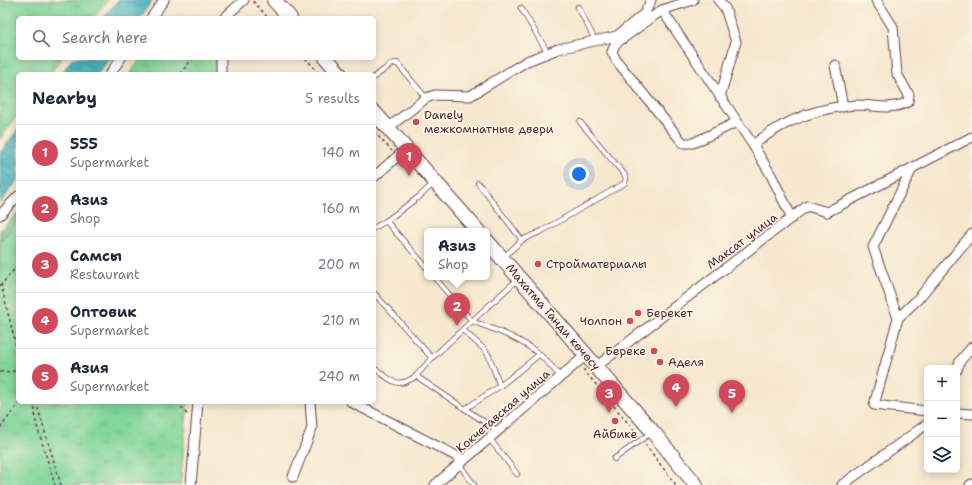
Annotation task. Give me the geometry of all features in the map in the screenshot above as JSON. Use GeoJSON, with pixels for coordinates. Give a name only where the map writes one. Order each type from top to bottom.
{"type":"FeatureCollection","features":[{"type":"Feature","properties":{"kind":"main road"},"geometry":{"type":"LineString","coordinates":[[274,0],[288,16]]}},
{"type":"Feature","properties":{"kind":"main road"},"geometry":{"type":"LineString","coordinates":[[328,60],[338,72]]}},
{"type":"Feature","properties":{"kind":"main road"},"geometry":{"type":"LineString","coordinates":[[376,114],[388,128],[402,153],[436,182],[475,228]]}},
{"type":"Feature","properties":{"kind":"main road","name":"Махатма Ганди көчөсү"},"geometry":{"type":"LineString","coordinates":[[490,244],[520,278],[582,359],[597,366],[696,485]]}},
{"type":"Feature","properties":{"kind":"street"},"geometry":{"type":"LineString","coordinates":[[152,16],[164,0]]}},
{"type":"Feature","properties":{"kind":"street"},"geometry":{"type":"LineString","coordinates":[[226,16],[244,0]]}},
{"type":"Feature","properties":{"kind":"street"},"geometry":{"type":"LineString","coordinates":[[388,128],[426,98],[435,95],[470,96],[527,61],[548,53],[595,40],[616,36],[645,14],[651,0]]}},
{"type":"Feature","properties":{"kind":"street"},"geometry":{"type":"LineString","coordinates":[[693,0],[662,10],[615,44],[612,52],[616,60],[683,143],[693,143],[737,122]]}},
{"type":"Feature","properties":{"kind":"street"},"geometry":{"type":"LineString","coordinates":[[718,0],[725,8],[736,42],[720,97]]}},
{"type":"Feature","properties":{"kind":"street"},"geometry":{"type":"LineString","coordinates":[[753,145],[800,116],[811,112],[857,105],[891,108],[908,102],[909,95],[897,74],[892,27],[876,0]]}},
{"type":"Feature","properties":{"kind":"street"},"geometry":{"type":"LineString","coordinates":[[662,10],[753,145],[771,175],[792,218]]}},
{"type":"Feature","properties":{"kind":"street"},"geometry":{"type":"LineString","coordinates":[[112,72],[120,60]]}},
{"type":"Feature","properties":{"kind":"street"},"geometry":{"type":"LineString","coordinates":[[221,60],[221,72]]}},
{"type":"Feature","properties":{"kind":"street"},"geometry":{"type":"LineString","coordinates":[[835,65],[843,107]]}},
{"type":"Feature","properties":{"kind":"street","name":"Максат улица"},"geometry":{"type":"LineString","coordinates":[[597,366],[808,206],[827,212],[972,137]]}},
{"type":"Feature","properties":{"kind":"street"},"geometry":{"type":"LineString","coordinates":[[376,176],[402,153]]}},
{"type":"Feature","properties":{"kind":"street"},"geometry":{"type":"LineString","coordinates":[[898,318],[873,247],[913,167]]}},
{"type":"Feature","properties":{"kind":"street"},"geometry":{"type":"LineString","coordinates":[[0,216],[16,198]]}},
{"type":"Feature","properties":{"kind":"street"},"geometry":{"type":"LineString","coordinates":[[924,410],[874,405],[898,318],[918,300],[972,234]]}},
{"type":"Feature","properties":{"kind":"street"},"geometry":{"type":"LineString","coordinates":[[959,365],[960,361],[972,347]]}},
{"type":"Feature","properties":{"kind":"street","name":"Кокчетавская улица"},"geometry":{"type":"LineString","coordinates":[[435,485],[582,359]]}},
{"type":"Feature","properties":{"kind":"street"},"geometry":{"type":"LineString","coordinates":[[191,485],[198,404]]}},
{"type":"Feature","properties":{"kind":"street"},"geometry":{"type":"LineString","coordinates":[[292,477],[312,428],[310,404]]}},
{"type":"Feature","properties":{"kind":"street"},"geometry":{"type":"LineString","coordinates":[[355,404],[461,462]]}},
{"type":"Feature","properties":{"kind":"street"},"geometry":{"type":"LineString","coordinates":[[960,413],[972,414]]}},
{"type":"Feature","properties":{"kind":"street"},"geometry":{"type":"LineString","coordinates":[[842,485],[924,426]]}},
{"type":"Feature","properties":{"kind":"lane"},"geometry":{"type":"LineString","coordinates":[[578,7],[595,40]]}},
{"type":"Feature","properties":{"kind":"lane"},"geometry":{"type":"LineString","coordinates":[[521,8],[548,53]]}},
{"type":"Feature","properties":{"kind":"lane"},"geometry":{"type":"LineString","coordinates":[[376,76],[392,64],[397,63],[426,98]]}},
{"type":"Feature","properties":{"kind":"lane"},"geometry":{"type":"LineString","coordinates":[[502,258],[522,240],[542,231],[625,183],[626,178],[624,174],[580,122]]}},
{"type":"Feature","properties":{"kind":"lane"},"geometry":{"type":"LineString","coordinates":[[376,227],[420,196],[436,182]]}},
{"type":"Feature","properties":{"kind":"lane"},"geometry":{"type":"LineString","coordinates":[[478,183],[522,240]]}},
{"type":"Feature","properties":{"kind":"lane"},"geometry":{"type":"LineString","coordinates":[[386,221],[424,265]]}},
{"type":"Feature","properties":{"kind":"lane"},"geometry":{"type":"LineString","coordinates":[[376,369],[401,384],[416,376],[432,358],[520,278]]}},
{"type":"Feature","properties":{"kind":"lane"},"geometry":{"type":"LineString","coordinates":[[437,280],[472,321],[502,332],[529,346],[540,354],[561,377]]}},
{"type":"Feature","properties":{"kind":"lane"},"geometry":{"type":"LineString","coordinates":[[376,294],[432,358]]}},
{"type":"Feature","properties":{"kind":"lane"},"geometry":{"type":"LineString","coordinates":[[463,330],[484,349],[489,356],[500,386]]}},
{"type":"Feature","properties":{"kind":"lane"},"geometry":{"type":"LineString","coordinates":[[465,409],[500,386],[540,354]]}},
{"type":"Feature","properties":{"kind":"lane"},"geometry":{"type":"LineString","coordinates":[[416,376],[498,431]]}},
{"type":"Feature","properties":{"kind":"lane"},"geometry":{"type":"LineString","coordinates":[[614,459],[653,432]]}},
{"type":"Feature","properties":{"kind":"lane"},"geometry":{"type":"LineString","coordinates":[[490,438],[517,474]]}},
{"type":"Feature","properties":{"kind":"lane"},"geometry":{"type":"LineString","coordinates":[[461,462],[474,485]]}},
{"type":"Feature","properties":{"kind":"path"},"geometry":{"type":"LineString","coordinates":[[251,0],[266,16]]}},
{"type":"Feature","properties":{"kind":"path"},"geometry":{"type":"LineString","coordinates":[[182,72],[191,60]]}},
{"type":"Feature","properties":{"kind":"path"},"geometry":{"type":"LineString","coordinates":[[307,60],[318,72]]}},
{"type":"Feature","properties":{"kind":"path"},"geometry":{"type":"LineString","coordinates":[[376,134],[402,153],[408,169]]}},
{"type":"Feature","properties":{"kind":"path"},"geometry":{"type":"LineString","coordinates":[[16,267],[1,285],[16,346]]}},
{"type":"Feature","properties":{"kind":"path"},"geometry":{"type":"LineString","coordinates":[[582,359],[676,485]]}},
{"type":"Feature","properties":{"kind":"path"},"geometry":{"type":"LineString","coordinates":[[0,372],[16,371]]}},
{"type":"Feature","properties":{"kind":"path"},"geometry":{"type":"LineString","coordinates":[[0,428],[18,404]]}},
{"type":"Feature","properties":{"kind":"path"},"geometry":{"type":"LineString","coordinates":[[34,404],[36,423],[55,485]]}},
{"type":"Feature","properties":{"kind":"path"},"geometry":{"type":"LineString","coordinates":[[37,404],[61,485]]}},
{"type":"Feature","properties":{"kind":"path"},"geometry":{"type":"LineString","coordinates":[[179,404],[196,427]]}},
{"type":"Feature","properties":{"kind":"green space"},"geometry":{"type":"Polygon","coordinates":[[[0,0],[108,0],[95,16],[16,16],[16,60],[60,60],[51,72],[16,72],[16,117],[0,139],[0,0]]]}},
{"type":"Feature","properties":{"kind":"green space"},"geometry":{"type":"Polygon","coordinates":[[[140,60],[218,60],[218,72],[131,72],[140,60]]]}},
{"type":"Feature","properties":{"kind":"green space"},"geometry":{"type":"Polygon","coordinates":[[[16,214],[16,257],[0,275],[0,230],[16,214]]]}},
{"type":"Feature","properties":{"kind":"green space"},"geometry":{"type":"Polygon","coordinates":[[[16,223],[16,404],[188,404],[180,485],[0,485],[0,243],[16,223]]]}},
{"type":"Feature","properties":{"kind":"water"},"geometry":{"type":"Polygon","coordinates":[[[118,0],[153,0],[141,16],[106,16],[118,0]]]}},
{"type":"Feature","properties":{"kind":"water"},"geometry":{"type":"Polygon","coordinates":[[[72,60],[108,60],[100,72],[62,72],[72,60]]]}},
{"type":"Feature","properties":{"kind":"water"},"geometry":{"type":"Polygon","coordinates":[[[16,132],[16,183],[0,204],[0,153],[16,132]]]}},
{"type":"Feature","properties":{"kind":"place","name":"Danely межкомнатные двери"},"geometry":{"type":"Point","coordinates":[416,122]}},
{"type":"Feature","properties":{"kind":"place","name":"555"},"geometry":{"type":"Point","coordinates":[409,176]}},
{"type":"Feature","properties":{"kind":"place","name":"Стройматериалы"},"geometry":{"type":"Point","coordinates":[538,264]}},
{"type":"Feature","properties":{"kind":"place","name":"Берекет"},"geometry":{"type":"Point","coordinates":[638,313]}},
{"type":"Feature","properties":{"kind":"place","name":"Чолпон"},"geometry":{"type":"Point","coordinates":[630,321]}},
{"type":"Feature","properties":{"kind":"place","name":"Азиз"},"geometry":{"type":"Point","coordinates":[457,326]}},
{"type":"Feature","properties":{"kind":"place","name":"Береке"},"geometry":{"type":"Point","coordinates":[654,351]}},
{"type":"Feature","properties":{"kind":"place","name":"Аделя"},"geometry":{"type":"Point","coordinates":[660,362]}},
{"type":"Feature","properties":{"kind":"place","name":"Оптовик"},"geometry":{"type":"Point","coordinates":[676,407]}},
{"type":"Feature","properties":{"kind":"place","name":"Самсы"},"geometry":{"type":"Point","coordinates":[609,413]}},
{"type":"Feature","properties":{"kind":"place","name":"Азия"},"geometry":{"type":"Point","coordinates":[732,413]}},
{"type":"Feature","properties":{"kind":"place","name":"Айбике"},"geometry":{"type":"Point","coordinates":[615,421]}}]}
